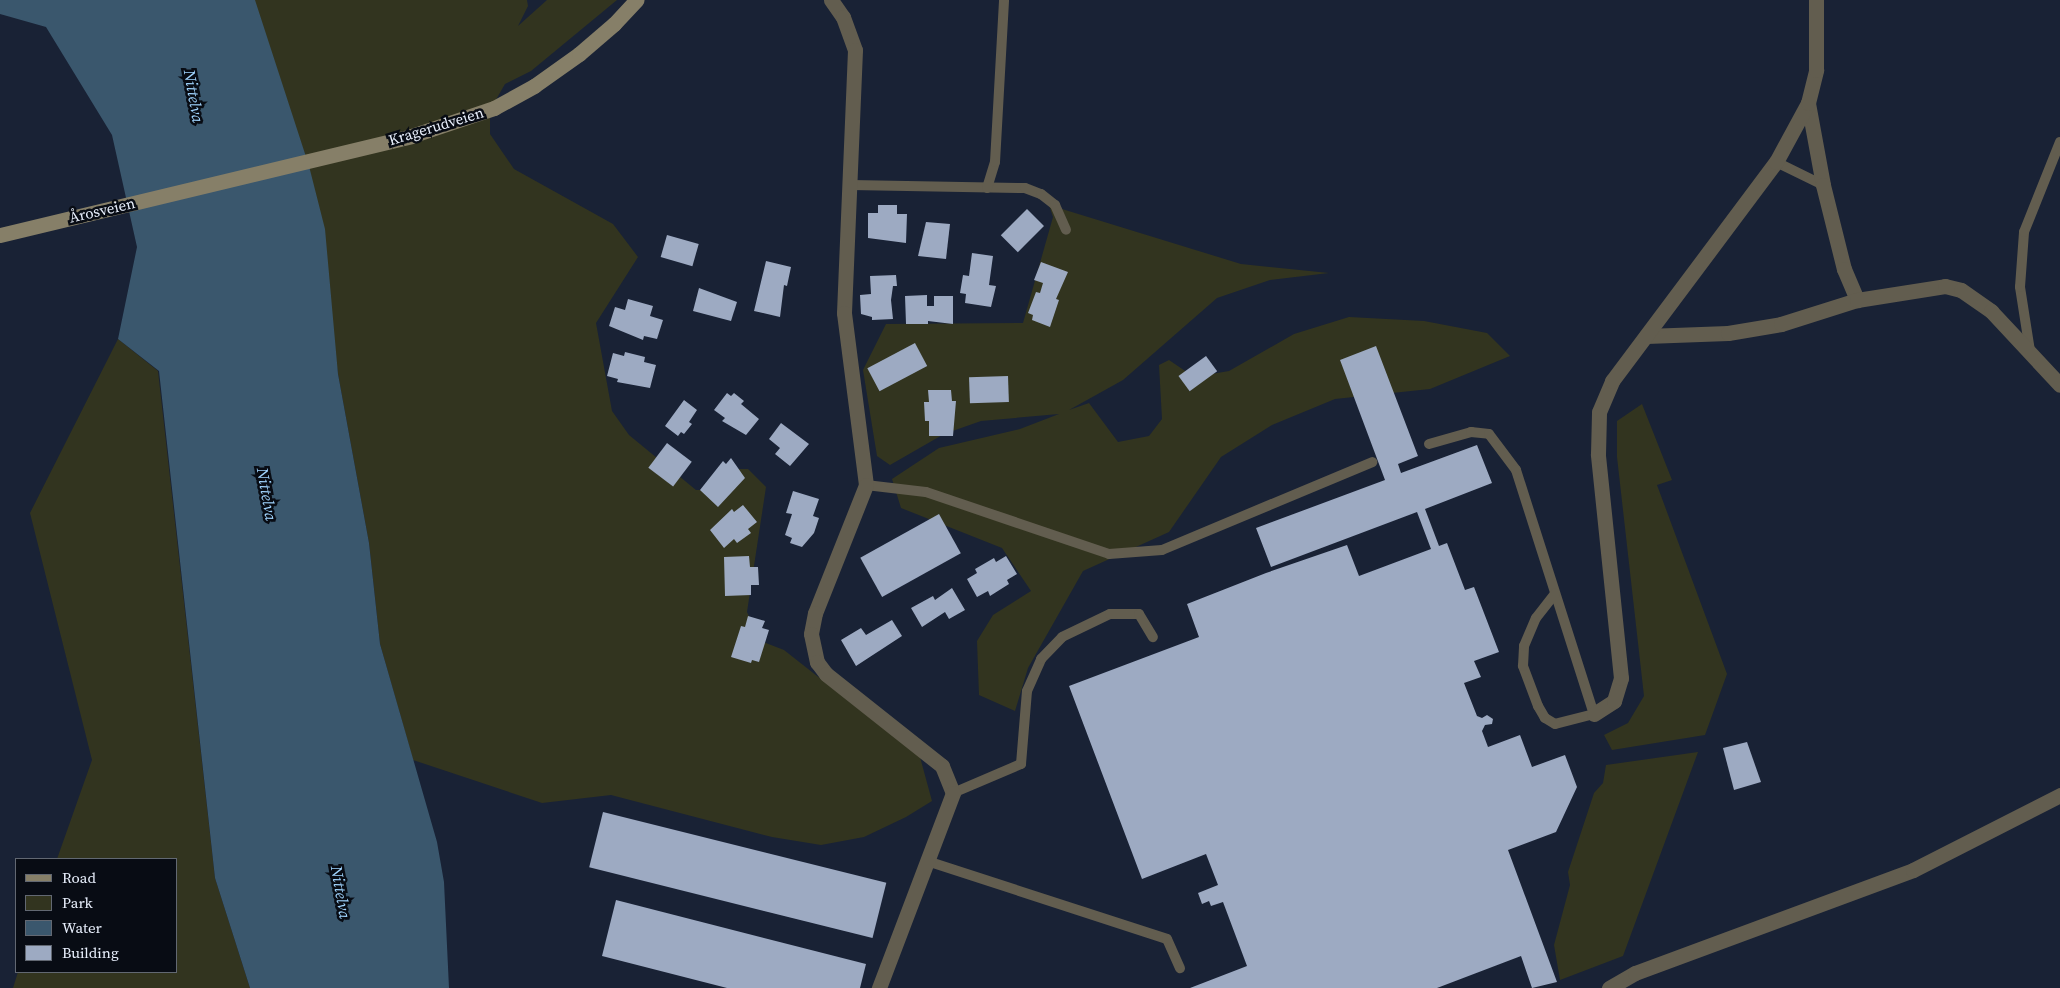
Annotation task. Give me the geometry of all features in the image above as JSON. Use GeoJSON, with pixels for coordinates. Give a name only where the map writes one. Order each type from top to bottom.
{"type":"FeatureCollection","features":[{"type":"Feature","properties":{"kind":"main road","name":"Kragerudveien"},"geometry":{"type":"LineString","coordinates":[[203,186],[411,136],[494,108],[534,86],[579,54],[614,24],[636,0]]}},
{"type":"Feature","properties":{"kind":"main road","name":"Årosveien"},"geometry":{"type":"LineString","coordinates":[[0,235],[203,186]]}},
{"type":"Feature","properties":{"kind":"street"},"geometry":{"type":"LineString","coordinates":[[831,0],[844,17],[855,50],[845,322],[866,485],[815,613],[811,634],[817,662],[849,695],[942,766],[953,793],[879,988]]}},
{"type":"Feature","properties":{"kind":"street"},"geometry":{"type":"LineString","coordinates":[[1594,714],[1614,702],[1621,678],[1598,454],[1599,412],[1612,381],[1776,162],[1808,103],[1816,70],[1816,0]]}},
{"type":"Feature","properties":{"kind":"street"},"geometry":{"type":"LineString","coordinates":[[1808,103],[1823,185],[1844,269],[1856,300]]}},
{"type":"Feature","properties":{"kind":"street"},"geometry":{"type":"LineString","coordinates":[[1646,336],[1728,333],[1781,324],[1856,300],[1944,286],[1961,290],[1991,311],[2060,385]]}},
{"type":"Feature","properties":{"kind":"street"},"geometry":{"type":"LineString","coordinates":[[1609,988],[1635,973],[1913,870],[2060,795]]}},
{"type":"Feature","properties":{"kind":"lane"},"geometry":{"type":"LineString","coordinates":[[987,188],[995,162],[1004,0]]}},
{"type":"Feature","properties":{"kind":"lane"},"geometry":{"type":"LineString","coordinates":[[2030,351],[2021,296],[2020,260],[2024,232],[2034,200],[2060,142]]}},
{"type":"Feature","properties":{"kind":"lane"},"geometry":{"type":"LineString","coordinates":[[1776,162],[1823,185]]}},
{"type":"Feature","properties":{"kind":"lane"},"geometry":{"type":"LineString","coordinates":[[851,185],[1017,187],[1041,194],[1055,205],[1066,230]]}},
{"type":"Feature","properties":{"kind":"lane"},"geometry":{"type":"LineString","coordinates":[[1429,444],[1471,432],[1489,434],[1496,439],[1516,470],[1555,594],[1575,646],[1594,714],[1555,724],[1545,718],[1538,706],[1523,666],[1524,646],[1536,618],[1555,594]]}},
{"type":"Feature","properties":{"kind":"lane"},"geometry":{"type":"LineString","coordinates":[[866,485],[926,492],[1109,554],[1162,550],[1372,462]]}},
{"type":"Feature","properties":{"kind":"lane"},"geometry":{"type":"LineString","coordinates":[[953,793],[1021,764],[1027,691],[1041,659],[1062,637],[1110,614],[1139,614],[1153,637]]}},
{"type":"Feature","properties":{"kind":"lane"},"geometry":{"type":"LineString","coordinates":[[927,861],[1167,939],[1180,968]]}},
{"type":"Feature","properties":{"kind":"green space"},"geometry":{"type":"Polygon","coordinates":[[[250,0],[527,0],[528,6],[518,26],[547,0],[617,0],[531,71],[505,84],[490,110],[490,134],[514,169],[613,224],[638,257],[596,323],[612,411],[629,435],[696,490],[713,490],[736,469],[748,469],[766,487],[747,612],[761,641],[784,650],[920,757],[932,801],[906,817],[864,837],[821,845],[772,837],[611,795],[542,803],[413,760],[380,644],[369,543],[338,374],[309,166],[250,0]]]}},
{"type":"Feature","properties":{"kind":"green space"},"geometry":{"type":"Polygon","coordinates":[[[1049,205],[1241,264],[1329,273],[1270,280],[1217,298],[1123,380],[1069,410],[1089,403],[1118,442],[1149,436],[1162,419],[1159,365],[1169,360],[1194,377],[1229,371],[1294,334],[1349,317],[1424,321],[1487,333],[1510,356],[1430,389],[1335,399],[1272,425],[1221,457],[1169,532],[1083,571],[1028,668],[1015,711],[979,695],[977,641],[993,615],[1031,591],[1002,548],[901,508],[892,479],[939,448],[1020,429],[1059,414],[981,421],[944,434],[890,465],[877,456],[863,370],[886,324],[1023,323],[1053,217],[1049,205]]]}},
{"type":"Feature","properties":{"kind":"green space"},"geometry":{"type":"Polygon","coordinates":[[[118,339],[158,371],[215,878],[250,988],[13,988],[18,973],[178,973],[178,858],[57,858],[92,760],[30,513],[118,339]]]}},
{"type":"Feature","properties":{"kind":"green space"},"geometry":{"type":"Polygon","coordinates":[[[1642,404],[1672,480],[1657,485],[1727,674],[1705,735],[1612,750],[1604,735],[1628,723],[1644,696],[1617,457],[1617,421],[1642,404]]]}},
{"type":"Feature","properties":{"kind":"green space"},"geometry":{"type":"Polygon","coordinates":[[[1698,752],[1623,956],[1560,980],[1554,945],[1570,885],[1568,872],[1594,793],[1603,783],[1606,765],[1698,752]]]}},
{"type":"Feature","properties":{"kind":"water","name":"Nittelva"},"geometry":{"type":"Polygon","coordinates":[[[0,0],[255,0],[309,166],[325,229],[338,374],[369,543],[380,644],[437,842],[444,882],[449,988],[250,988],[215,878],[159,371],[118,339],[137,247],[112,135],[46,27],[0,14],[0,0]]]}},
{"type":"Feature","properties":{"kind":"building"},"geometry":{"type":"Polygon","coordinates":[[[878,205],[897,205],[897,214],[907,214],[906,243],[868,238],[868,213],[878,213],[878,205]]]}},
{"type":"Feature","properties":{"kind":"building"},"geometry":{"type":"Polygon","coordinates":[[[1027,209],[1044,226],[1018,252],[1001,235],[1027,209]]]}},
{"type":"Feature","properties":{"kind":"building"},"geometry":{"type":"Polygon","coordinates":[[[926,222],[950,224],[946,259],[918,256],[926,222]]]}},
{"type":"Feature","properties":{"kind":"building"},"geometry":{"type":"Polygon","coordinates":[[[667,235],[699,244],[692,266],[661,257],[667,235]]]}},
{"type":"Feature","properties":{"kind":"building"},"geometry":{"type":"Polygon","coordinates":[[[972,253],[993,256],[989,285],[996,286],[991,307],[965,303],[966,294],[960,293],[963,275],[969,276],[972,253]]]}},
{"type":"Feature","properties":{"kind":"building"},"geometry":{"type":"Polygon","coordinates":[[[766,261],[791,267],[787,286],[784,285],[780,317],[754,311],[766,261]]]}},
{"type":"Feature","properties":{"kind":"building"},"geometry":{"type":"Polygon","coordinates":[[[1041,262],[1068,272],[1056,299],[1059,300],[1050,327],[1032,320],[1033,315],[1028,313],[1036,292],[1040,293],[1043,283],[1034,280],[1041,262]]]}},
{"type":"Feature","properties":{"kind":"building"},"geometry":{"type":"Polygon","coordinates":[[[896,275],[897,286],[893,286],[891,300],[893,319],[872,320],[872,317],[861,314],[860,295],[871,294],[870,276],[896,275]]]}},
{"type":"Feature","properties":{"kind":"building"},"geometry":{"type":"Polygon","coordinates":[[[699,288],[737,302],[731,321],[693,311],[699,288]]]}},
{"type":"Feature","properties":{"kind":"building"},"geometry":{"type":"Polygon","coordinates":[[[927,295],[927,306],[934,306],[934,296],[953,296],[953,324],[928,321],[928,324],[906,324],[905,296],[927,295]]]}},
{"type":"Feature","properties":{"kind":"building"},"geometry":{"type":"Polygon","coordinates":[[[628,299],[653,306],[650,316],[663,320],[657,339],[644,336],[643,340],[609,326],[615,307],[625,310],[628,299]]]}},
{"type":"Feature","properties":{"kind":"building"},"geometry":{"type":"Polygon","coordinates":[[[915,343],[927,366],[880,391],[867,368],[915,343]]]}},
{"type":"Feature","properties":{"kind":"building"},"geometry":{"type":"Polygon","coordinates":[[[1376,346],[1418,456],[1398,464],[1401,473],[1477,445],[1492,483],[1425,509],[1439,546],[1447,543],[1465,590],[1474,587],[1499,652],[1474,661],[1481,677],[1464,683],[1477,716],[1482,718],[1487,715],[1493,719],[1492,724],[1485,725],[1482,731],[1488,747],[1520,735],[1532,767],[1565,755],[1577,787],[1556,832],[1508,850],[1557,982],[1532,988],[1521,956],[1437,988],[1190,988],[1247,966],[1223,902],[1211,906],[1209,901],[1202,904],[1198,893],[1218,885],[1206,854],[1142,879],[1069,686],[1199,637],[1187,604],[1266,573],[1347,545],[1359,576],[1431,549],[1417,512],[1271,567],[1256,528],[1385,480],[1340,360],[1376,346]]]}},
{"type":"Feature","properties":{"kind":"building"},"geometry":{"type":"Polygon","coordinates":[[[625,352],[645,357],[644,362],[656,365],[650,388],[617,382],[618,379],[607,376],[613,353],[624,356],[625,352]]]}},
{"type":"Feature","properties":{"kind":"building"},"geometry":{"type":"Polygon","coordinates":[[[1206,356],[1217,371],[1190,391],[1178,376],[1206,356]]]}},
{"type":"Feature","properties":{"kind":"building"},"geometry":{"type":"Polygon","coordinates":[[[1008,376],[1009,402],[970,403],[969,377],[1008,376]]]}},
{"type":"Feature","properties":{"kind":"building"},"geometry":{"type":"Polygon","coordinates":[[[928,390],[951,390],[952,401],[956,401],[953,436],[929,436],[929,421],[925,421],[924,402],[929,402],[928,390]]]}},
{"type":"Feature","properties":{"kind":"building"},"geometry":{"type":"Polygon","coordinates":[[[727,393],[731,396],[734,393],[744,401],[741,404],[759,419],[746,435],[722,421],[725,418],[714,410],[727,393]]]}},
{"type":"Feature","properties":{"kind":"building"},"geometry":{"type":"Polygon","coordinates":[[[684,400],[697,410],[689,422],[692,424],[684,434],[681,432],[678,436],[665,426],[684,400]]]}},
{"type":"Feature","properties":{"kind":"building"},"geometry":{"type":"Polygon","coordinates":[[[781,423],[809,444],[790,466],[775,454],[780,448],[769,439],[781,423]]]}},
{"type":"Feature","properties":{"kind":"building"},"geometry":{"type":"Polygon","coordinates":[[[667,443],[692,462],[673,486],[648,468],[667,443]]]}},
{"type":"Feature","properties":{"kind":"building"},"geometry":{"type":"Polygon","coordinates":[[[731,458],[745,478],[718,507],[700,490],[723,461],[726,464],[731,458]]]}},
{"type":"Feature","properties":{"kind":"building"},"geometry":{"type":"Polygon","coordinates":[[[793,491],[819,499],[813,516],[819,518],[814,533],[802,547],[790,543],[792,538],[785,535],[792,514],[786,513],[793,491]]]}},
{"type":"Feature","properties":{"kind":"building"},"geometry":{"type":"Polygon","coordinates":[[[743,505],[757,522],[748,529],[751,533],[737,543],[734,539],[724,548],[710,530],[732,509],[734,512],[743,505]]]}},
{"type":"Feature","properties":{"kind":"building"},"geometry":{"type":"Polygon","coordinates":[[[939,514],[961,553],[882,597],[860,558],[939,514]]]}},
{"type":"Feature","properties":{"kind":"building"},"geometry":{"type":"Polygon","coordinates":[[[749,556],[750,567],[758,567],[759,585],[751,585],[751,595],[725,596],[724,557],[749,556]]]}},
{"type":"Feature","properties":{"kind":"building"},"geometry":{"type":"Polygon","coordinates":[[[1006,556],[1017,574],[1007,580],[1009,584],[990,596],[988,591],[977,597],[967,579],[977,573],[975,569],[994,558],[996,562],[1006,556]]]}},
{"type":"Feature","properties":{"kind":"building"},"geometry":{"type":"Polygon","coordinates":[[[952,588],[965,610],[949,619],[945,612],[922,627],[911,608],[933,596],[935,600],[952,588]]]}},
{"type":"Feature","properties":{"kind":"building"},"geometry":{"type":"Polygon","coordinates":[[[748,616],[765,621],[762,628],[769,630],[759,662],[752,660],[751,663],[731,657],[741,626],[745,627],[748,616]]]}},
{"type":"Feature","properties":{"kind":"building"},"geometry":{"type":"Polygon","coordinates":[[[892,620],[902,636],[856,666],[841,640],[861,628],[866,635],[892,620]]]}},
{"type":"Feature","properties":{"kind":"building"},"geometry":{"type":"Polygon","coordinates":[[[1747,742],[1761,782],[1734,790],[1723,748],[1747,742]]]}},
{"type":"Feature","properties":{"kind":"building"},"geometry":{"type":"Polygon","coordinates":[[[603,812],[886,883],[873,938],[589,867],[603,812]]]}},
{"type":"Feature","properties":{"kind":"building"},"geometry":{"type":"Polygon","coordinates":[[[616,900],[866,964],[860,988],[727,988],[602,956],[616,900]]]}}]}
